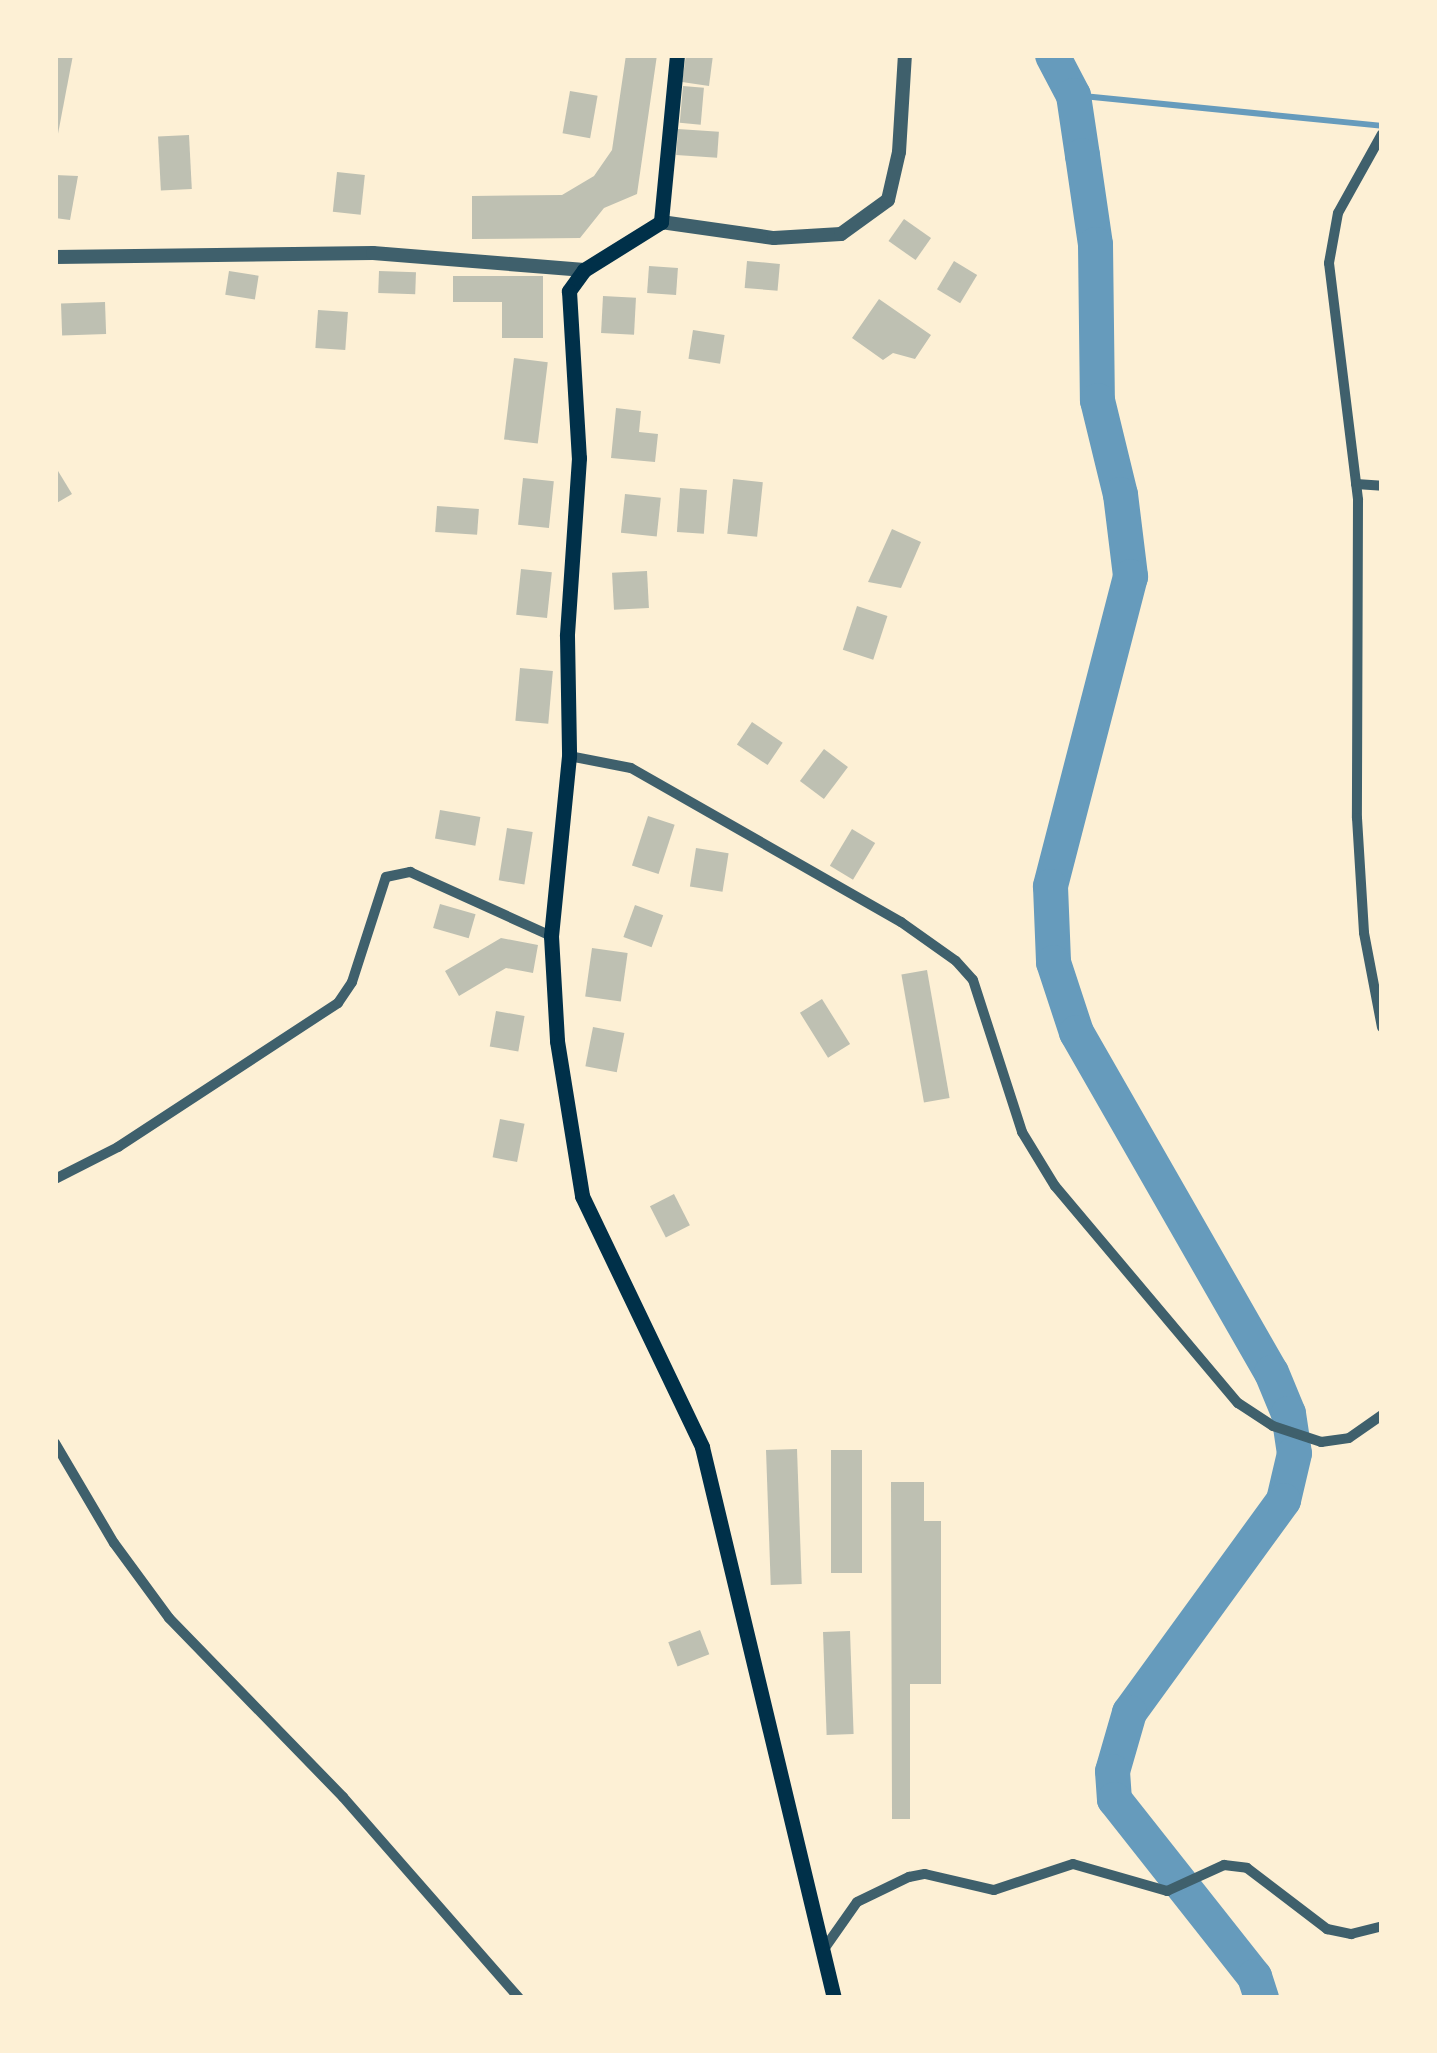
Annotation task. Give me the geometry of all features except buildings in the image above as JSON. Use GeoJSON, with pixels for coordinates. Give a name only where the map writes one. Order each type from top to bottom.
{"type":"FeatureCollection","features":[{"type":"Feature","properties":{"kind":"main road"},"geometry":{"type":"LineString","coordinates":[[677,55],[662,222],[584,270],[569,291],[580,458],[567,636],[569,756],[550,936],[557,1041],[582,1196],[702,1447],[834,1998]]}},
{"type":"Feature","properties":{"kind":"street"},"geometry":{"type":"LineString","coordinates":[[662,222],[774,238],[841,234],[888,200],[899,152],[905,55]]}},
{"type":"Feature","properties":{"kind":"street"},"geometry":{"type":"LineString","coordinates":[[1382,134],[1338,213],[1329,263],[1356,484],[1357,818],[1364,934],[1382,1027]]}},
{"type":"Feature","properties":{"kind":"street"},"geometry":{"type":"LineString","coordinates":[[55,257],[373,254],[584,270]]}},
{"type":"Feature","properties":{"kind":"street"},"geometry":{"type":"LineString","coordinates":[[1356,484],[1382,486]]}},
{"type":"Feature","properties":{"kind":"street"},"geometry":{"type":"LineString","coordinates":[[569,756],[631,768],[901,922],[956,961],[974,980],[1022,1132],[1055,1186],[1238,1402],[1273,1426],[1321,1442],[1349,1438],[1382,1415]]}},
{"type":"Feature","properties":{"kind":"street"},"geometry":{"type":"LineString","coordinates":[[55,1179],[118,1147],[338,1003],[352,982],[386,877],[410,872],[550,936]]}},
{"type":"Feature","properties":{"kind":"street"},"geometry":{"type":"LineString","coordinates":[[55,1443],[114,1543],[170,1618],[344,1798],[519,1998]]}},
{"type":"Feature","properties":{"kind":"street"},"geometry":{"type":"LineString","coordinates":[[824,1949],[857,1902],[909,1876],[926,1874],[994,1890],[1072,1864],[1167,1891],[1224,1865],[1247,1868],[1328,1929],[1351,1934],[1382,1926]]}},
{"type":"Feature","properties":{"kind":"waterway"},"geometry":{"type":"LineString","coordinates":[[1052,55],[1073,95],[1082,155],[1095,244],[1097,400],[1120,494],[1130,576],[1050,886],[1053,962],[1076,1032],[1271,1372],[1288,1413],[1294,1453],[1283,1500],[1129,1712],[1112,1771],[1114,1799],[1254,1976],[1261,1998]]}},
{"type":"Feature","properties":{"kind":"waterway"},"geometry":{"type":"LineString","coordinates":[[1073,95],[1382,126]]}}]}
